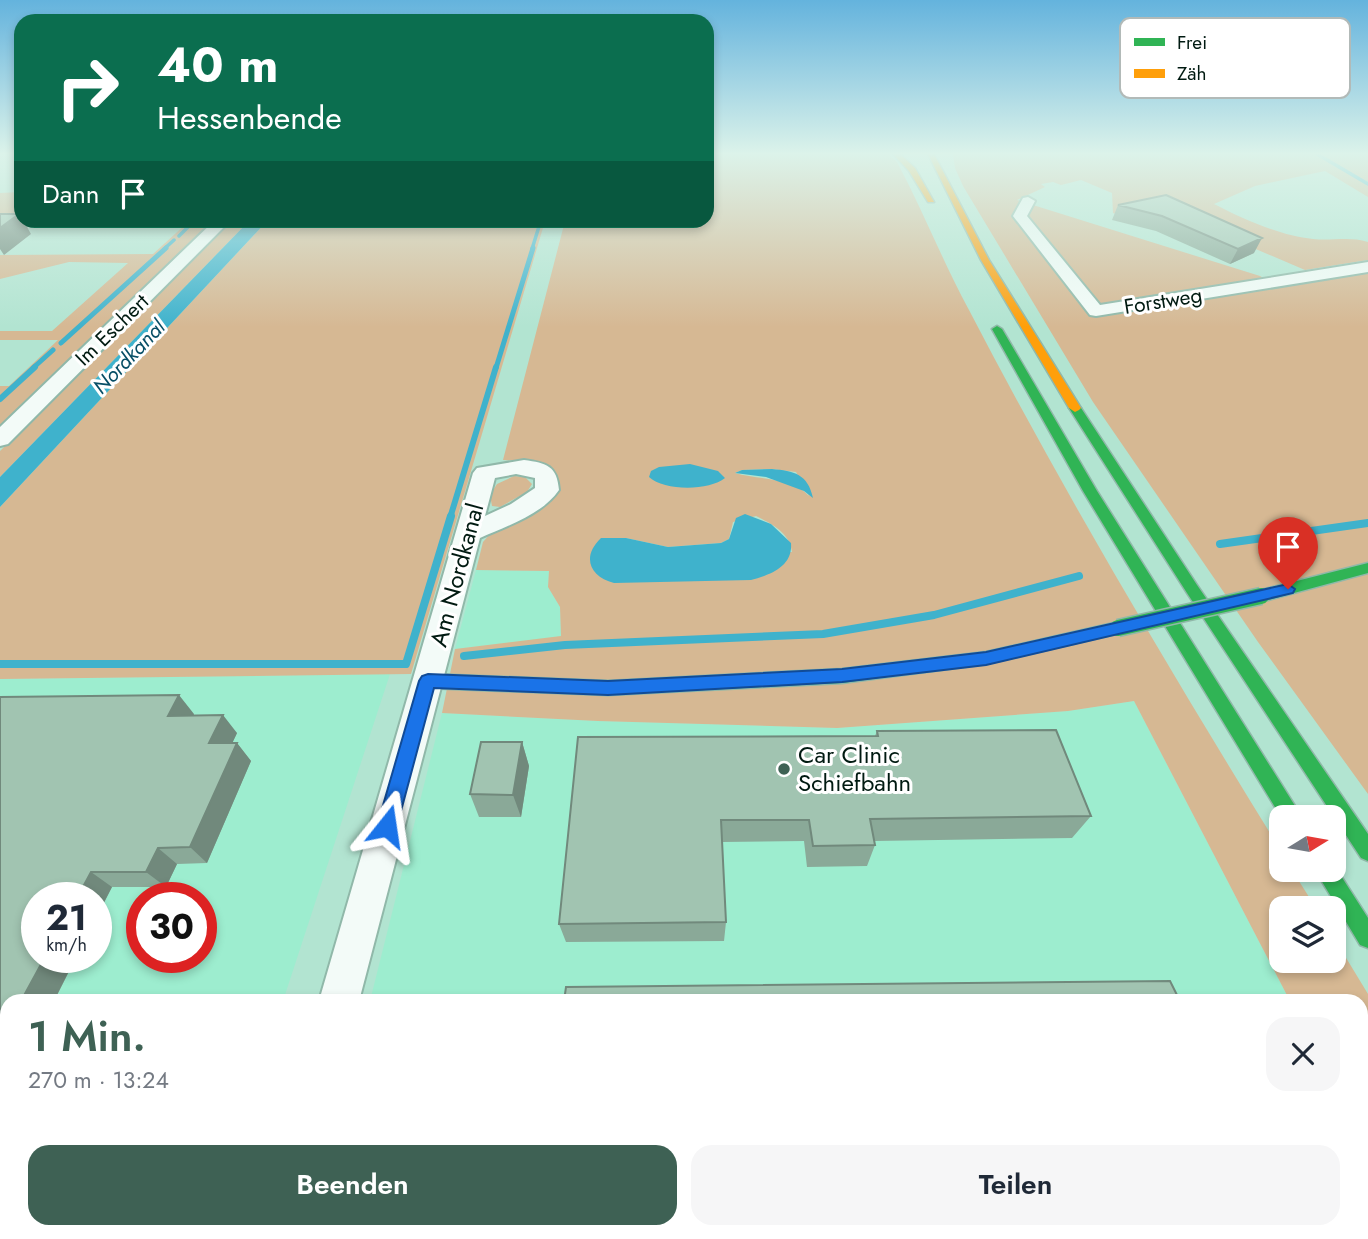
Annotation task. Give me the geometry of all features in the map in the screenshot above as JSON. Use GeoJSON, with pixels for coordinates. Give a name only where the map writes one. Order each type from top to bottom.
{"type":"FeatureCollection","features":[{"type":"Feature","properties":{"kind":"main road"},"geometry":{"type":"LineString","coordinates":[[960,212],[1020,320],[1130,494],[1368,851]]}},
{"type":"Feature","properties":{"kind":"main road"},"geometry":{"type":"LineString","coordinates":[[989,315],[1090,491],[1285,805]]}},
{"type":"Feature","properties":{"kind":"main road"},"geometry":{"type":"LineString","coordinates":[[428,681],[608,688],[842,676],[986,658],[1261,596],[1368,568]]}},
{"type":"Feature","properties":{"kind":"main road"},"geometry":{"type":"LineString","coordinates":[[1333,882],[1368,937]]}},
{"type":"Feature","properties":{"kind":"street","name":"Forstweg"},"geometry":{"type":"LineString","coordinates":[[1022,212],[1020,216],[1096,311],[1368,267]]}},
{"type":"Feature","properties":{"kind":"street","name":"Im Eschert"},"geometry":{"type":"LineString","coordinates":[[0,439],[216,228]]}},
{"type":"Feature","properties":{"kind":"street","name":"Am Nordkanal"},"geometry":{"type":"LineString","coordinates":[[341,994],[428,681],[468,533],[485,473],[526,467],[538,469],[546,475],[547,490],[514,513],[468,533]]}},
{"type":"Feature","properties":{"kind":"shaded area"},"geometry":{"type":"Polygon","coordinates":[[[0,212],[14,212],[14,223],[0,223],[0,212]]]}},
{"type":"Feature","properties":{"kind":"shaded area"},"geometry":{"type":"Polygon","coordinates":[[[714,212],[922,212],[1005,379],[1081,516],[1269,831],[1269,882],[1300,882],[1308,896],[1269,896],[1269,961],[1134,701],[1068,711],[837,728],[442,713],[455,649],[561,636],[560,607],[548,587],[549,571],[476,570],[483,542],[491,533],[543,501],[535,462],[503,460],[563,228],[714,228],[714,212]],[[772,469],[742,470],[735,473],[784,482],[809,496],[796,472],[772,469]],[[756,516],[733,522],[729,539],[721,543],[668,547],[626,538],[592,553],[792,552],[788,539],[774,526],[756,516]]]}},
{"type":"Feature","properties":{"kind":"shaded area"},"geometry":{"type":"Polygon","coordinates":[[[979,212],[1055,212],[1260,276],[1279,287],[1368,272],[1368,794],[1258,642],[1093,402],[979,212]]]}},
{"type":"Feature","properties":{"kind":"shaded area"},"geometry":{"type":"Polygon","coordinates":[[[1169,212],[1231,212],[1288,234],[1313,239],[1354,239],[1368,242],[1368,260],[1305,270],[1169,212]]]}},
{"type":"Feature","properties":{"kind":"shaded area"},"geometry":{"type":"Polygon","coordinates":[[[182,228],[211,228],[0,430],[0,386],[9,386],[58,340],[0,340],[0,331],[52,331],[128,263],[69,262],[0,279],[0,255],[153,254],[182,228]]]}},
{"type":"Feature","properties":{"kind":"shaded area"},"geometry":{"type":"Polygon","coordinates":[[[225,228],[242,228],[0,477],[0,451],[225,228]]]}},
{"type":"Feature","properties":{"kind":"shaded area"},"geometry":{"type":"Polygon","coordinates":[[[260,228],[543,228],[411,674],[0,679],[0,507],[260,228]]]}},
{"type":"Feature","properties":{"kind":"shaded area"},"geometry":{"type":"Polygon","coordinates":[[[514,476],[525,477],[532,484],[527,492],[500,507],[492,506],[490,495],[497,484],[514,476]]]}},
{"type":"Feature","properties":{"kind":"shaded area"},"geometry":{"type":"Polygon","coordinates":[[[476,570],[549,571],[548,587],[560,607],[561,637],[455,649],[476,570]]]}},
{"type":"Feature","properties":{"kind":"shaded area"},"geometry":{"type":"Polygon","coordinates":[[[390,674],[285,994],[0,994],[0,679],[390,674]]]}},
{"type":"Feature","properties":{"kind":"shaded area"},"geometry":{"type":"Polygon","coordinates":[[[1134,701],[1269,961],[1269,973],[1275,973],[1286,994],[372,994],[442,713],[837,728],[1068,711],[1134,701]]]}},
{"type":"Feature","properties":{"kind":"shaded area"},"geometry":{"type":"Polygon","coordinates":[[[1346,958],[1368,994],[1286,994],[1275,973],[1346,973],[1346,958]]]}},
{"type":"Feature","properties":{"kind":"water","name":"Nordkanal"},"geometry":{"type":"Polygon","coordinates":[[[242,228],[260,228],[0,507],[0,477],[242,228]]]}},
{"type":"Feature","properties":{"kind":"water"},"geometry":{"type":"Polygon","coordinates":[[[690,464],[718,471],[725,478],[708,485],[687,488],[665,485],[649,477],[651,471],[659,467],[690,464]]]}},
{"type":"Feature","properties":{"kind":"water"},"geometry":{"type":"Polygon","coordinates":[[[772,469],[799,475],[808,484],[813,498],[804,491],[766,477],[735,473],[742,470],[772,469]]]}},
{"type":"Feature","properties":{"kind":"water"},"geometry":{"type":"Polygon","coordinates":[[[745,514],[771,524],[791,543],[791,551],[784,564],[758,578],[614,583],[599,576],[591,565],[591,552],[601,538],[626,538],[668,547],[721,543],[729,539],[736,518],[745,514]]]}},
{"type":"Feature","properties":{"kind":"building"},"geometry":{"type":"Polygon","coordinates":[[[1145,212],[1204,212],[1262,238],[1238,249],[1162,216],[1145,212]]]}},
{"type":"Feature","properties":{"kind":"building"},"geometry":{"type":"Polygon","coordinates":[[[0,214],[14,214],[14,218],[0,228],[0,214]]]}},
{"type":"Feature","properties":{"kind":"building"},"geometry":{"type":"Polygon","coordinates":[[[179,695],[168,716],[223,715],[209,743],[237,743],[190,847],[158,848],[146,872],[91,872],[86,882],[21,882],[21,973],[36,973],[25,994],[0,994],[0,697],[179,695]]]}},
{"type":"Feature","properties":{"kind":"building"},"geometry":{"type":"Polygon","coordinates":[[[1056,730],[1091,816],[870,819],[875,845],[813,846],[809,820],[721,820],[726,922],[559,924],[578,737],[878,736],[877,731],[1056,730]]]}},
{"type":"Feature","properties":{"kind":"building"},"geometry":{"type":"Polygon","coordinates":[[[481,742],[522,742],[513,795],[470,794],[481,742]]]}},
{"type":"Feature","properties":{"kind":"building"},"geometry":{"type":"Polygon","coordinates":[[[1170,981],[1176,994],[565,994],[566,987],[1170,981]]]}},
{"type":"Feature","properties":{"kind":"waterway"},"geometry":{"type":"LineString","coordinates":[[179,236],[187,228]]}},
{"type":"Feature","properties":{"kind":"waterway"},"geometry":{"type":"LineString","coordinates":[[532,249],[539,228]]}},
{"type":"Feature","properties":{"kind":"waterway"},"geometry":{"type":"LineString","coordinates":[[164,249],[174,240]]}},
{"type":"Feature","properties":{"kind":"waterway"},"geometry":{"type":"LineString","coordinates":[[61,343],[166,248]]}},
{"type":"Feature","properties":{"kind":"waterway"},"geometry":{"type":"LineString","coordinates":[[496,368],[533,248]]}},
{"type":"Feature","properties":{"kind":"waterway"},"geometry":{"type":"LineString","coordinates":[[33,368],[53,350]]}},
{"type":"Feature","properties":{"kind":"waterway"},"geometry":{"type":"LineString","coordinates":[[0,399],[35,367]]}},
{"type":"Feature","properties":{"kind":"waterway"},"geometry":{"type":"LineString","coordinates":[[450,518],[496,367]]}},
{"type":"Feature","properties":{"kind":"waterway"},"geometry":{"type":"LineString","coordinates":[[0,664],[406,664],[451,516]]}},
{"type":"Feature","properties":{"kind":"waterway"},"geometry":{"type":"LineString","coordinates":[[1220,544],[1368,523]]}},
{"type":"Feature","properties":{"kind":"waterway"},"geometry":{"type":"LineString","coordinates":[[464,656],[565,645],[823,634],[934,615],[1079,576]]}},
{"type":"Feature","properties":{"kind":"traffic: fast"},"geometry":{"type":"LineString","coordinates":[[997,329],[1090,491],[1285,805]]}},
{"type":"Feature","properties":{"kind":"traffic: fast"},"geometry":{"type":"LineString","coordinates":[[1075,408],[1192,589],[1368,851]]}},
{"type":"Feature","properties":{"kind":"traffic: fast"},"geometry":{"type":"LineString","coordinates":[[1261,596],[1368,568]]}},
{"type":"Feature","properties":{"kind":"traffic: fast"},"geometry":{"type":"LineString","coordinates":[[1118,628],[1261,596]]}},
{"type":"Feature","properties":{"kind":"traffic: fast"},"geometry":{"type":"LineString","coordinates":[[428,681],[608,688],[842,676],[986,658],[1118,628]]}},
{"type":"Feature","properties":{"kind":"traffic: fast"},"geometry":{"type":"LineString","coordinates":[[1333,882],[1368,937]]}},
{"type":"Feature","properties":{"kind":"traffic: slow"},"geometry":{"type":"LineString","coordinates":[[960,212],[985,260],[1075,408]]}},
{"type":"Feature","properties":{"kind":"place","name":"Car Clinic Schiefbahn"},"geometry":{"type":"Point","coordinates":[784,769]}},
{"type":"Feature","properties":{"kind":"route"},"geometry":{"type":"LineString","coordinates":[[387,826],[428,681],[608,688],[842,676],[986,658],[1288,589]]}}]}
